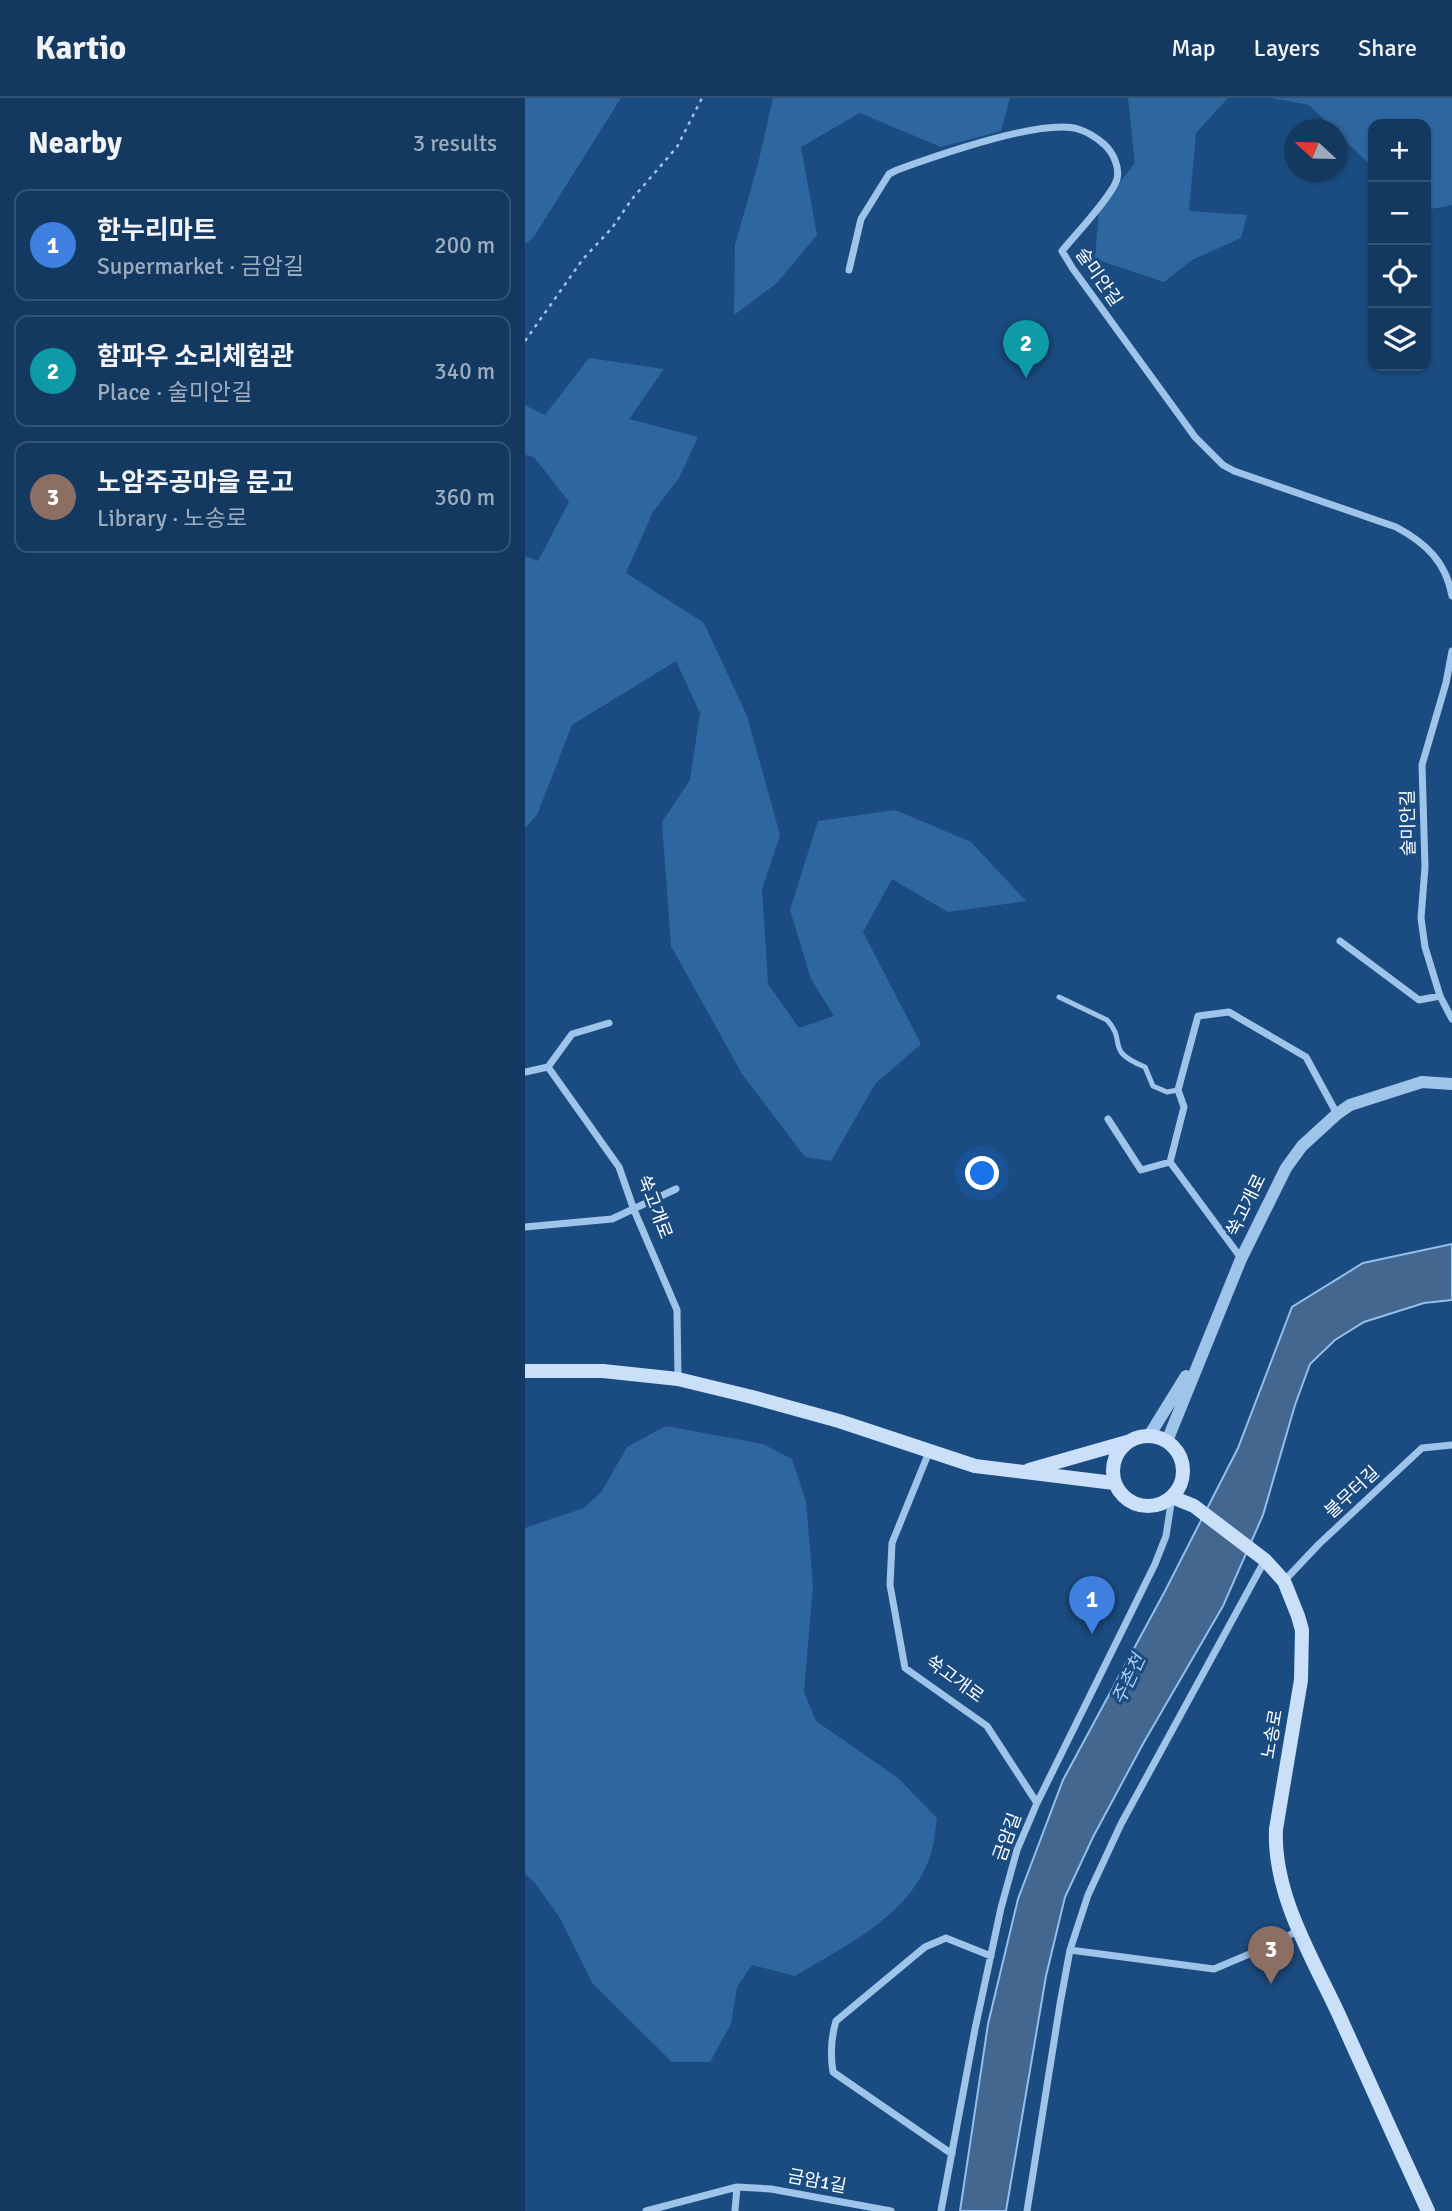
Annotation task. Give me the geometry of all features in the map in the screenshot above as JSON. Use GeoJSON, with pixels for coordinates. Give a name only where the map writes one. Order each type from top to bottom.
{"type":"FeatureCollection","features":[{"type":"Feature","properties":{"kind":"main road"},"geometry":{"type":"LineString","coordinates":[[525,1371],[603,1371],[678,1380],[839,1421],[975,1466],[1114,1483]]}},
{"type":"Feature","properties":{"kind":"main road"},"geometry":{"type":"LineString","coordinates":[[1149,1436],[1167,1441],[1178,1453],[1183,1464],[1179,1488],[1162,1504],[1138,1506],[1128,1501],[1119,1493],[1112,1472],[1119,1450],[1137,1437],[1149,1436]]}},
{"type":"Feature","properties":{"kind":"main road"},"geometry":{"type":"LineString","coordinates":[[1021,1472],[1128,1442]]}},
{"type":"Feature","properties":{"kind":"main road","name":"노송로"},"geometry":{"type":"LineString","coordinates":[[1172,1497],[1195,1506],[1262,1557],[1284,1581],[1302,1630],[1301,1680],[1276,1829],[1275,1848],[1279,1875],[1300,1929],[1428,2211]]}},
{"type":"Feature","properties":{"kind":"street","name":"술미안길"},"geometry":{"type":"LineString","coordinates":[[849,270],[861,219],[884,181],[897,170],[1011,134],[1059,127],[1076,128],[1097,138],[1110,150],[1118,166],[1117,181],[1062,251],[1195,437],[1223,465],[1234,471],[1396,527],[1419,540],[1434,555],[1449,578],[1452,596]]}},
{"type":"Feature","properties":{"kind":"street","name":"술미안길"},"geometry":{"type":"LineString","coordinates":[[1452,650],[1446,683],[1422,765],[1425,867],[1421,918],[1425,947],[1440,996],[1452,1019]]}},
{"type":"Feature","properties":{"kind":"street"},"geometry":{"type":"LineString","coordinates":[[1340,941],[1419,1000],[1440,996]]}},
{"type":"Feature","properties":{"kind":"street"},"geometry":{"type":"LineString","coordinates":[[1170,1161],[1184,1107],[1178,1090],[1198,1016],[1229,1012],[1306,1057],[1337,1114]]}},
{"type":"Feature","properties":{"kind":"street"},"geometry":{"type":"LineString","coordinates":[[525,1072],[548,1067],[572,1034],[609,1023]]}},
{"type":"Feature","properties":{"kind":"street","name":"쑥고개로"},"geometry":{"type":"LineString","coordinates":[[548,1067],[619,1167],[634,1210],[677,1310],[678,1380]]}},
{"type":"Feature","properties":{"kind":"street","name":"쑥고개로"},"geometry":{"type":"LineString","coordinates":[[1167,1441],[1241,1259],[1286,1168],[1302,1146],[1350,1105],[1422,1082],[1452,1084]]}},
{"type":"Feature","properties":{"kind":"street"},"geometry":{"type":"LineString","coordinates":[[1108,1119],[1141,1170],[1170,1161]]}},
{"type":"Feature","properties":{"kind":"street"},"geometry":{"type":"LineString","coordinates":[[1170,1161],[1241,1259]]}},
{"type":"Feature","properties":{"kind":"street"},"geometry":{"type":"LineString","coordinates":[[525,1227],[613,1219],[677,1189]]}},
{"type":"Feature","properties":{"kind":"street"},"geometry":{"type":"LineString","coordinates":[[1149,1436],[1203,1349]]}},
{"type":"Feature","properties":{"kind":"street","name":"불무터길"},"geometry":{"type":"LineString","coordinates":[[1284,1581],[1319,1544],[1422,1448],[1452,1445]]}},
{"type":"Feature","properties":{"kind":"street","name":"쑥고개로"},"geometry":{"type":"LineString","coordinates":[[929,1452],[892,1543],[890,1585],[905,1668],[987,1726],[1037,1803]]}},
{"type":"Feature","properties":{"kind":"street","name":"금암길"},"geometry":{"type":"LineString","coordinates":[[941,2211],[975,2029],[1017,1850],[1037,1803],[1155,1564],[1166,1536],[1172,1497]]}},
{"type":"Feature","properties":{"kind":"street"},"geometry":{"type":"LineString","coordinates":[[1027,2211],[1070,1950],[1088,1895],[1121,1824],[1262,1557]]}},
{"type":"Feature","properties":{"kind":"street"},"geometry":{"type":"LineString","coordinates":[[1070,1950],[1215,1969],[1278,1942],[1300,1929]]}},
{"type":"Feature","properties":{"kind":"street"},"geometry":{"type":"LineString","coordinates":[[952,2154],[833,2072],[830,2056],[832,2032],[836,2021],[925,1947],[946,1938],[991,1956]]}},
{"type":"Feature","properties":{"kind":"street"},"geometry":{"type":"LineString","coordinates":[[735,2211],[737,2187]]}},
{"type":"Feature","properties":{"kind":"street","name":"금암1길"},"geometry":{"type":"LineString","coordinates":[[646,2211],[737,2187],[771,2189],[891,2211]]}},
{"type":"Feature","properties":{"kind":"lane"},"geometry":{"type":"LineString","coordinates":[[1059,997],[1107,1020],[1112,1026],[1119,1052],[1126,1060],[1145,1067],[1153,1086],[1167,1092],[1178,1090]]}},
{"type":"Feature","properties":{"kind":"path"},"geometry":{"type":"LineString","coordinates":[[525,341],[583,259],[612,228],[677,147],[702,98]]}},
{"type":"Feature","properties":{"kind":"shaded area"},"geometry":{"type":"Polygon","coordinates":[[[525,98],[621,98],[533,238],[525,244],[525,98]]]}},
{"type":"Feature","properties":{"kind":"shaded area"},"geometry":{"type":"Polygon","coordinates":[[[773,98],[1010,98],[1001,131],[941,147],[860,113],[801,147],[817,235],[777,283],[734,315],[735,245],[773,98]]]}},
{"type":"Feature","properties":{"kind":"shaded area"},"geometry":{"type":"Polygon","coordinates":[[[1128,98],[1228,98],[1196,133],[1189,211],[1247,215],[1241,238],[1192,260],[1164,282],[1095,259],[1099,208],[1135,163],[1128,98]]]}},
{"type":"Feature","properties":{"kind":"shaded area"},"geometry":{"type":"Polygon","coordinates":[[[1271,98],[1452,98],[1452,205],[1431,209],[1431,119],[1368,119],[1368,163],[1347,142],[1347,119],[1323,119],[1309,105],[1271,98]]]}},
{"type":"Feature","properties":{"kind":"shaded area"},"geometry":{"type":"Polygon","coordinates":[[[589,358],[664,369],[629,419],[698,437],[679,478],[653,512],[626,573],[704,623],[747,716],[780,835],[762,889],[768,984],[799,1028],[834,1016],[811,979],[790,910],[818,821],[895,810],[971,842],[1026,901],[948,912],[892,879],[863,932],[921,1044],[875,1084],[831,1161],[805,1157],[742,1074],[671,946],[662,822],[690,780],[700,713],[676,661],[572,725],[537,815],[525,828],[525,556],[538,561],[569,502],[534,457],[525,455],[525,405],[545,415],[589,358]]]}},
{"type":"Feature","properties":{"kind":"shaded area"},"geometry":{"type":"Polygon","coordinates":[[[666,1426],[763,1444],[792,1459],[806,1501],[813,1586],[804,1692],[816,1721],[898,1778],[937,1818],[933,1846],[923,1872],[895,1910],[877,1925],[795,1976],[752,1965],[737,1987],[731,2024],[710,2062],[672,2062],[593,1984],[560,1918],[535,1883],[525,1874],[525,1528],[584,1508],[602,1491],[627,1447],[666,1426]]]}},
{"type":"Feature","properties":{"kind":"water","name":"주촌천"},"geometry":{"type":"Polygon","coordinates":[[[1452,1244],[1452,1300],[1424,1303],[1364,1322],[1335,1340],[1310,1364],[1295,1405],[1263,1515],[1223,1606],[1144,1742],[1093,1837],[1065,1897],[1046,1976],[1006,2211],[960,2211],[988,2024],[1018,1899],[1063,1780],[1165,1591],[1238,1448],[1292,1307],[1363,1263],[1452,1244]]]}},
{"type":"Feature","properties":{"kind":"place","name":"함파우 소리체험관"},"geometry":{"type":"Point","coordinates":[1026,378]}},
{"type":"Feature","properties":{"kind":"place","name":"한누리마트"},"geometry":{"type":"Point","coordinates":[1092,1634]}},
{"type":"Feature","properties":{"kind":"place","name":"노암주공마을 문고"},"geometry":{"type":"Point","coordinates":[1271,1984]}}]}
